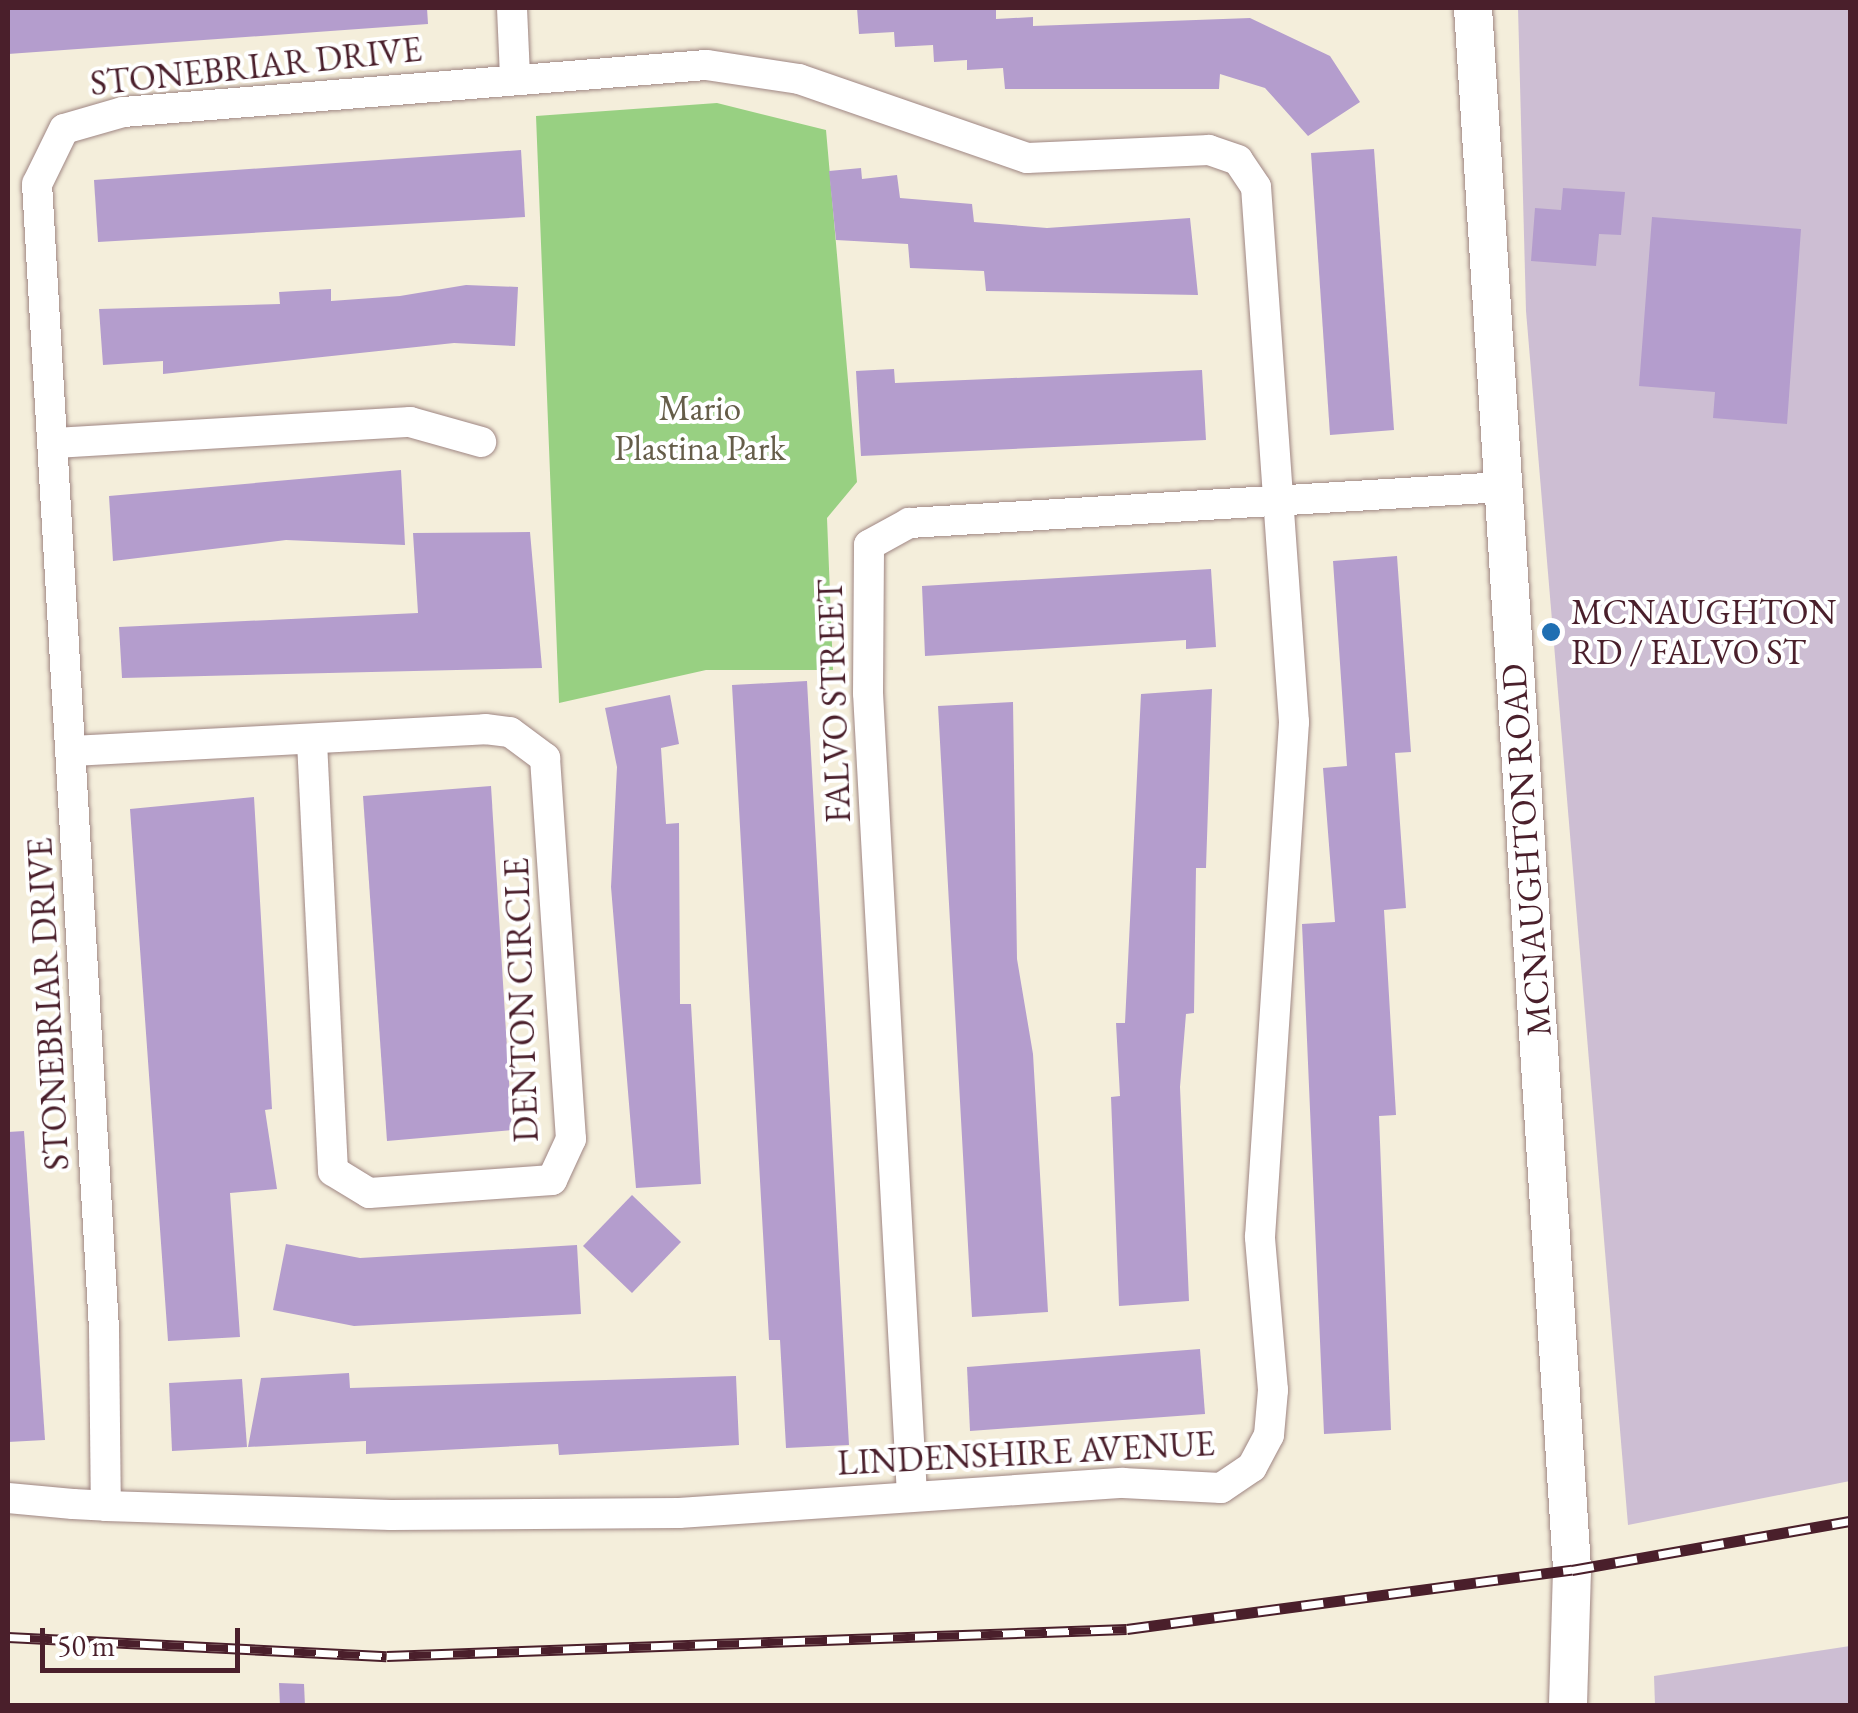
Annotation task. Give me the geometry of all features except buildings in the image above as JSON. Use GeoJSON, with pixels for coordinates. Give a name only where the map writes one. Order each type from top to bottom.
{"type":"FeatureCollection","features":[{"type":"Feature","properties":{"kind":"street"},"geometry":{"type":"LineString","coordinates":[[512,8],[516,76]]}},
{"type":"Feature","properties":{"kind":"street","name":"MCNAUGHTON ROAD"},"geometry":{"type":"LineString","coordinates":[[1473,8],[1574,1701]]}},
{"type":"Feature","properties":{"kind":"street","name":"STONEBRIAR DRIVE"},"geometry":{"type":"LineString","coordinates":[[106,1506],[72,751],[37,184],[64,129],[123,112],[516,76],[706,65],[799,79],[1028,158],[1209,150],[1238,160],[1256,187],[1278,501]]}},
{"type":"Feature","properties":{"kind":"street"},"geometry":{"type":"LineString","coordinates":[[55,443],[410,422],[481,442]]}},
{"type":"Feature","properties":{"kind":"street","name":"FALVO STREET"},"geometry":{"type":"LineString","coordinates":[[912,1496],[868,694],[869,545],[909,523],[1502,486]]}},
{"type":"Feature","properties":{"kind":"street","name":"LINDENSHIRE AVENUE"},"geometry":{"type":"LineString","coordinates":[[8,1498],[106,1506],[532,1515],[1124,1483],[1222,1488],[1252,1468],[1269,1435],[1260,1237],[1294,722],[1278,501]]}},
{"type":"Feature","properties":{"kind":"street","name":"DENTON CIRCLE"},"geometry":{"type":"LineString","coordinates":[[72,751],[486,729],[510,732],[544,758],[571,1139],[552,1180],[369,1193],[334,1171],[312,741]]}},
{"type":"Feature","properties":{"kind":"shaded area"},"geometry":{"type":"Polygon","coordinates":[[[1518,8],[1850,8],[1850,1481],[1628,1525],[1526,311],[1518,8]]]}},
{"type":"Feature","properties":{"kind":"shaded area"},"geometry":{"type":"Polygon","coordinates":[[[1850,1646],[1850,1705],[1655,1705],[1654,1676],[1850,1646]]]}},
{"type":"Feature","properties":{"kind":"green space","name":"Mario Plastina Park"},"geometry":{"type":"Polygon","coordinates":[[[717,103],[826,130],[857,482],[827,518],[833,670],[706,670],[559,703],[536,116],[717,103]]]}},
{"type":"Feature","properties":{"kind":"railway"},"geometry":{"type":"LineString","coordinates":[[8,1637],[387,1656],[1127,1629],[1572,1570],[1850,1521]]}},
{"type":"Feature","properties":{"kind":"place","name":"MCNAUGHTON RD / FALVO ST"},"geometry":{"type":"Point","coordinates":[1551,632]}}]}
